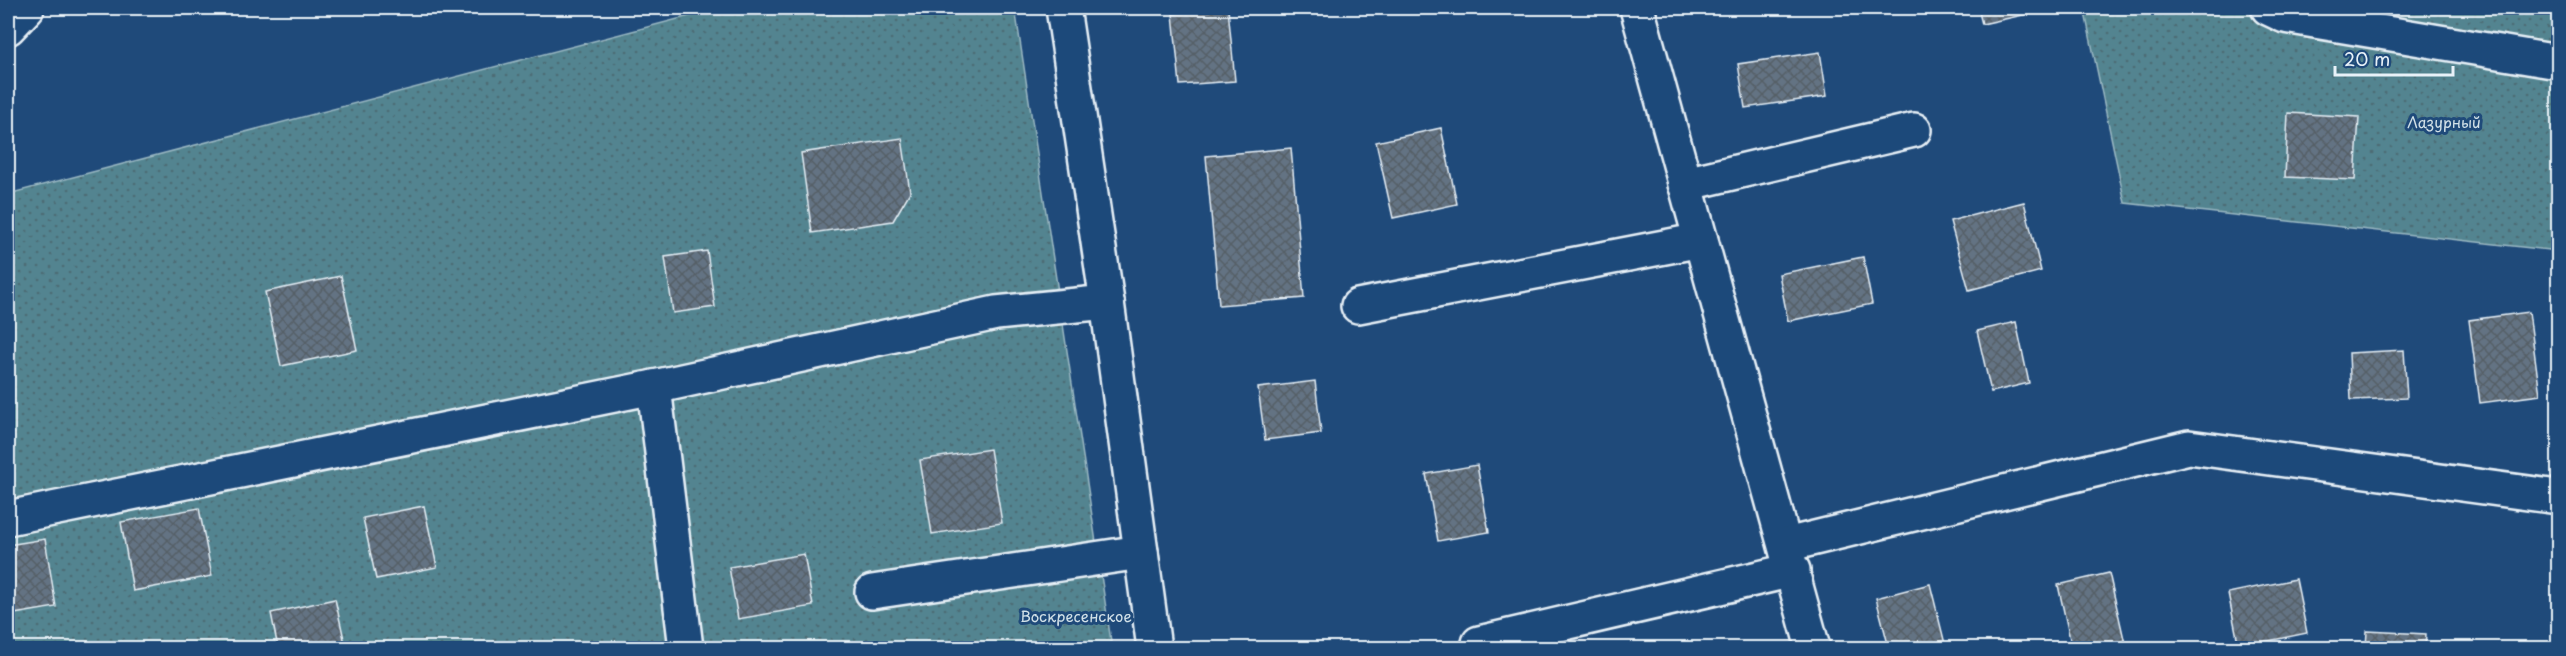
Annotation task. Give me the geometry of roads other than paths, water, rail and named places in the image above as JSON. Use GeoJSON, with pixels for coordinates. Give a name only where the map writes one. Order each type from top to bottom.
{"type":"FeatureCollection","features":[{"type":"Feature","properties":{"kind":"street"},"geometry":{"type":"LineString","coordinates":[[8,28],[27,8]]}},
{"type":"Feature","properties":{"kind":"street"},"geometry":{"type":"LineString","coordinates":[[1063,8],[1107,302],[1154,648]]}},
{"type":"Feature","properties":{"kind":"street"},"geometry":{"type":"LineString","coordinates":[[1637,8],[1813,648]]}},
{"type":"Feature","properties":{"kind":"street"},"geometry":{"type":"LineString","coordinates":[[2268,8],[2285,16],[2559,62]]}},
{"type":"Feature","properties":{"kind":"street"},"geometry":{"type":"LineString","coordinates":[[1685,184],[1914,130]]}},
{"type":"Feature","properties":{"kind":"street"},"geometry":{"type":"LineString","coordinates":[[1358,306],[1701,240]]}},
{"type":"Feature","properties":{"kind":"street"},"geometry":{"type":"LineString","coordinates":[[8,518],[654,387],[996,313],[1107,302]]}},
{"type":"Feature","properties":{"kind":"street"},"geometry":{"type":"LineString","coordinates":[[654,387],[686,648]]}},
{"type":"Feature","properties":{"kind":"street"},"geometry":{"type":"LineString","coordinates":[[1479,643],[2189,447],[2559,497]]}},
{"type":"Feature","properties":{"kind":"street"},"geometry":{"type":"LineString","coordinates":[[872,592],[1141,552]]}},
{"type":"Feature","properties":{"kind":"park label","name":"Лазурный"},"geometry":{"type":"Point","coordinates":[2444,123]}},
{"type":"Feature","properties":{"kind":"park label","name":"Воскресенское"},"geometry":{"type":"Point","coordinates":[1076,617]}}]}
